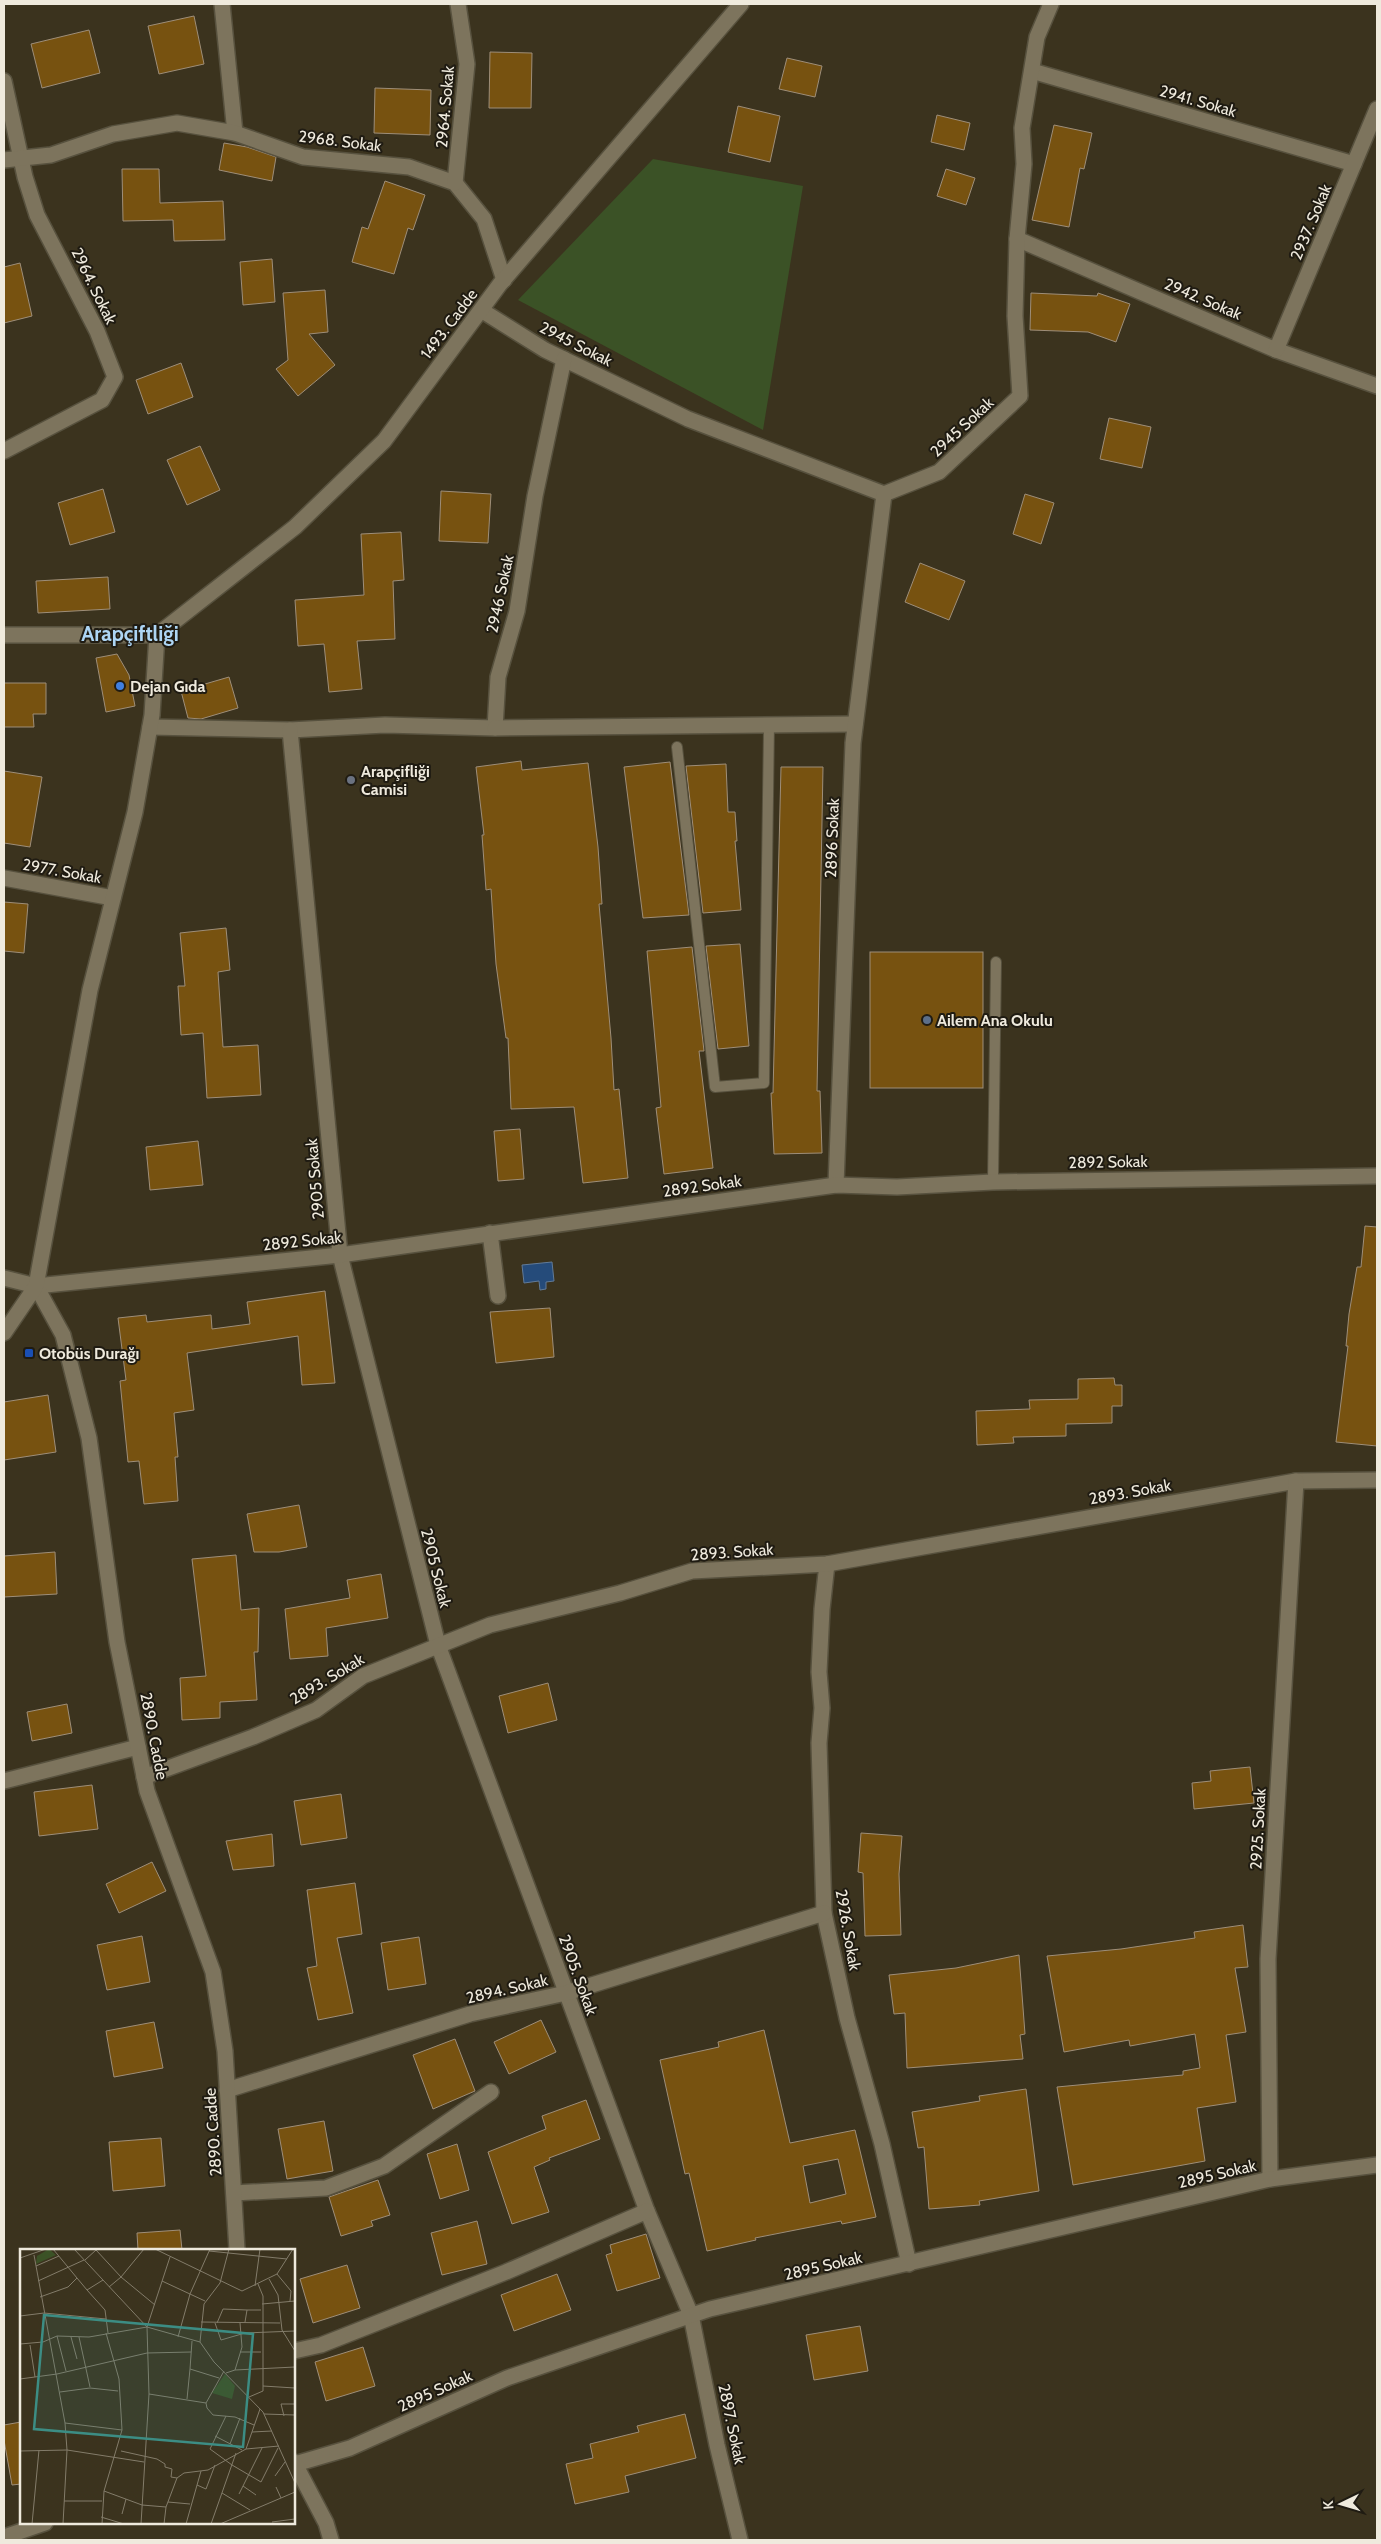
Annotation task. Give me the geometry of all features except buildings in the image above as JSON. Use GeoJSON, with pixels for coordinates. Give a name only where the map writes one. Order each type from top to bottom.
{"type":"FeatureCollection","features":[{"type":"Feature","properties":{"kind":"street"},"geometry":{"type":"LineString","coordinates":[[222,4],[235,133]]}},
{"type":"Feature","properties":{"kind":"street","name":"2964. Sokak"},"geometry":{"type":"LineString","coordinates":[[455,183],[467,64],[458,4]]}},
{"type":"Feature","properties":{"kind":"street","name":"1493. Cadde"},"geometry":{"type":"LineString","coordinates":[[157,635],[295,528],[384,441],[504,280],[741,4]]}},
{"type":"Feature","properties":{"kind":"street","name":"2945 Sokak"},"geometry":{"type":"LineString","coordinates":[[481,310],[564,359],[688,419],[884,494],[939,472],[1020,396],[1015,316],[1017,239],[1024,164],[1022,128],[1037,37],[1051,4]]}},
{"type":"Feature","properties":{"kind":"street","name":"2941. Sokak"},"geometry":{"type":"LineString","coordinates":[[1032,71],[1354,164]]}},
{"type":"Feature","properties":{"kind":"street","name":"2964. Sokak"},"geometry":{"type":"LineString","coordinates":[[4,81],[21,159],[37,215],[97,331],[115,377],[102,400],[77,411],[4,451]]}},
{"type":"Feature","properties":{"kind":"street","name":"2937. Sokak"},"geometry":{"type":"LineString","coordinates":[[1276,350],[1377,109]]}},
{"type":"Feature","properties":{"kind":"street","name":"2968. Sokak"},"geometry":{"type":"LineString","coordinates":[[4,160],[51,155],[113,134],[176,123],[235,133],[303,157],[409,166],[455,183]]}},
{"type":"Feature","properties":{"kind":"street"},"geometry":{"type":"LineString","coordinates":[[455,183],[484,219],[504,280]]}},
{"type":"Feature","properties":{"kind":"street","name":"2942. Sokak"},"geometry":{"type":"LineString","coordinates":[[1017,239],[1276,350],[1377,386]]}},
{"type":"Feature","properties":{"kind":"street","name":"2946 Sokak"},"geometry":{"type":"LineString","coordinates":[[496,728],[498,677],[517,611],[535,496],[564,359]]}},
{"type":"Feature","properties":{"kind":"street","name":"2896 Sokak"},"geometry":{"type":"LineString","coordinates":[[836,1185],[855,724],[884,494]]}},
{"type":"Feature","properties":{"kind":"street"},"geometry":{"type":"LineString","coordinates":[[4,635],[157,635],[150,727],[135,812],[90,990],[36,1286],[4,1333]]}},
{"type":"Feature","properties":{"kind":"street"},"geometry":{"type":"LineString","coordinates":[[150,727],[290,730],[385,725],[496,728],[855,724]]}},
{"type":"Feature","properties":{"kind":"street","name":"2905 Sokak"},"geometry":{"type":"LineString","coordinates":[[290,730],[340,1254],[438,1645]]}},
{"type":"Feature","properties":{"kind":"street","name":"2977. Sokak"},"geometry":{"type":"LineString","coordinates":[[4,878],[113,898]]}},
{"type":"Feature","properties":{"kind":"street","name":"2892 Sokak"},"geometry":{"type":"LineString","coordinates":[[36,1286],[340,1254],[836,1185],[896,1187],[993,1182],[1377,1176]]}},
{"type":"Feature","properties":{"kind":"street"},"geometry":{"type":"LineString","coordinates":[[490,1234],[498,1296]]}},
{"type":"Feature","properties":{"kind":"street"},"geometry":{"type":"LineString","coordinates":[[4,1278],[36,1286]]}},
{"type":"Feature","properties":{"kind":"street","name":"2890. Cadde"},"geometry":{"type":"LineString","coordinates":[[36,1286],[63,1335],[90,1438],[117,1642],[147,1791],[213,1972],[225,2051],[237,2249]]}},
{"type":"Feature","properties":{"kind":"street","name":"2893. Sokak"},"geometry":{"type":"LineString","coordinates":[[144,1777],[253,1737],[316,1710],[363,1676],[490,1625],[620,1593],[692,1571],[827,1564],[1296,1481],[1377,1480]]}},
{"type":"Feature","properties":{"kind":"street","name":"2925. Sokak"},"geometry":{"type":"LineString","coordinates":[[1270,2179],[1268,1959],[1296,1481]]}},
{"type":"Feature","properties":{"kind":"street","name":"2926. Sokak"},"geometry":{"type":"LineString","coordinates":[[827,1564],[822,1609],[819,1672],[822,1708],[819,1743],[824,1913],[847,2018],[882,2144],[909,2264]]}},
{"type":"Feature","properties":{"kind":"street","name":"2905. Sokak"},"geometry":{"type":"LineString","coordinates":[[438,1645],[648,2211],[692,2315]]}},
{"type":"Feature","properties":{"kind":"street"},"geometry":{"type":"LineString","coordinates":[[4,1781],[138,1747]]}},
{"type":"Feature","properties":{"kind":"street","name":"2894. Sokak"},"geometry":{"type":"LineString","coordinates":[[227,2090],[470,2014],[566,1993],[824,1913]]}},
{"type":"Feature","properties":{"kind":"street","name":"2890. Cadde"},"geometry":{"type":"LineString","coordinates":[[234,2193],[326,2188],[384,2166],[491,2092]]}},
{"type":"Feature","properties":{"kind":"street","name":"2895 Sokak"},"geometry":{"type":"LineString","coordinates":[[295,2463],[350,2448],[507,2378],[692,2315],[1270,2179],[1377,2165]]}},
{"type":"Feature","properties":{"kind":"street"},"geometry":{"type":"LineString","coordinates":[[295,2351],[330,2342],[506,2272],[648,2211]]}},
{"type":"Feature","properties":{"kind":"street","name":"2897. Sokak"},"geometry":{"type":"LineString","coordinates":[[692,2315],[717,2444],[740,2540]]}},
{"type":"Feature","properties":{"kind":"street"},"geometry":{"type":"LineString","coordinates":[[295,2465],[326,2523],[331,2540]]}},
{"type":"Feature","properties":{"kind":"street"},"geometry":{"type":"LineString","coordinates":[[4,2536],[42,2524]]}},
{"type":"Feature","properties":{"kind":"lane"},"geometry":{"type":"LineString","coordinates":[[678,747],[714,1087],[764,1082],[769,725]]}},
{"type":"Feature","properties":{"kind":"lane"},"geometry":{"type":"LineString","coordinates":[[993,1182],[996,962]]}},
{"type":"Feature","properties":{"kind":"green space"},"geometry":{"type":"Polygon","coordinates":[[[653,159],[803,186],[763,430],[518,300],[653,159]]]}},
{"type":"Feature","properties":{"kind":"water"},"geometry":{"type":"Polygon","coordinates":[[[552,1262],[554,1281],[546,1282],[546,1289],[540,1290],[539,1281],[524,1283],[522,1265],[552,1262]]]}},
{"type":"Feature","properties":{"kind":"place","name":"Dejan Gıda"},"geometry":{"type":"Point","coordinates":[120,686]}},
{"type":"Feature","properties":{"kind":"place","name":"Arapçifliği Camisi"},"geometry":{"type":"Point","coordinates":[351,780]}},
{"type":"Feature","properties":{"kind":"place","name":"Ailem Ana Okulu"},"geometry":{"type":"Point","coordinates":[927,1020]}},
{"type":"Feature","properties":{"kind":"place","name":"Otobüs Durağı"},"geometry":{"type":"Point","coordinates":[29,1353]}},
{"type":"Feature","properties":{"kind":"district","name":"Arapçiftliği"},"geometry":{"type":"Point","coordinates":[130,633]}}]}
